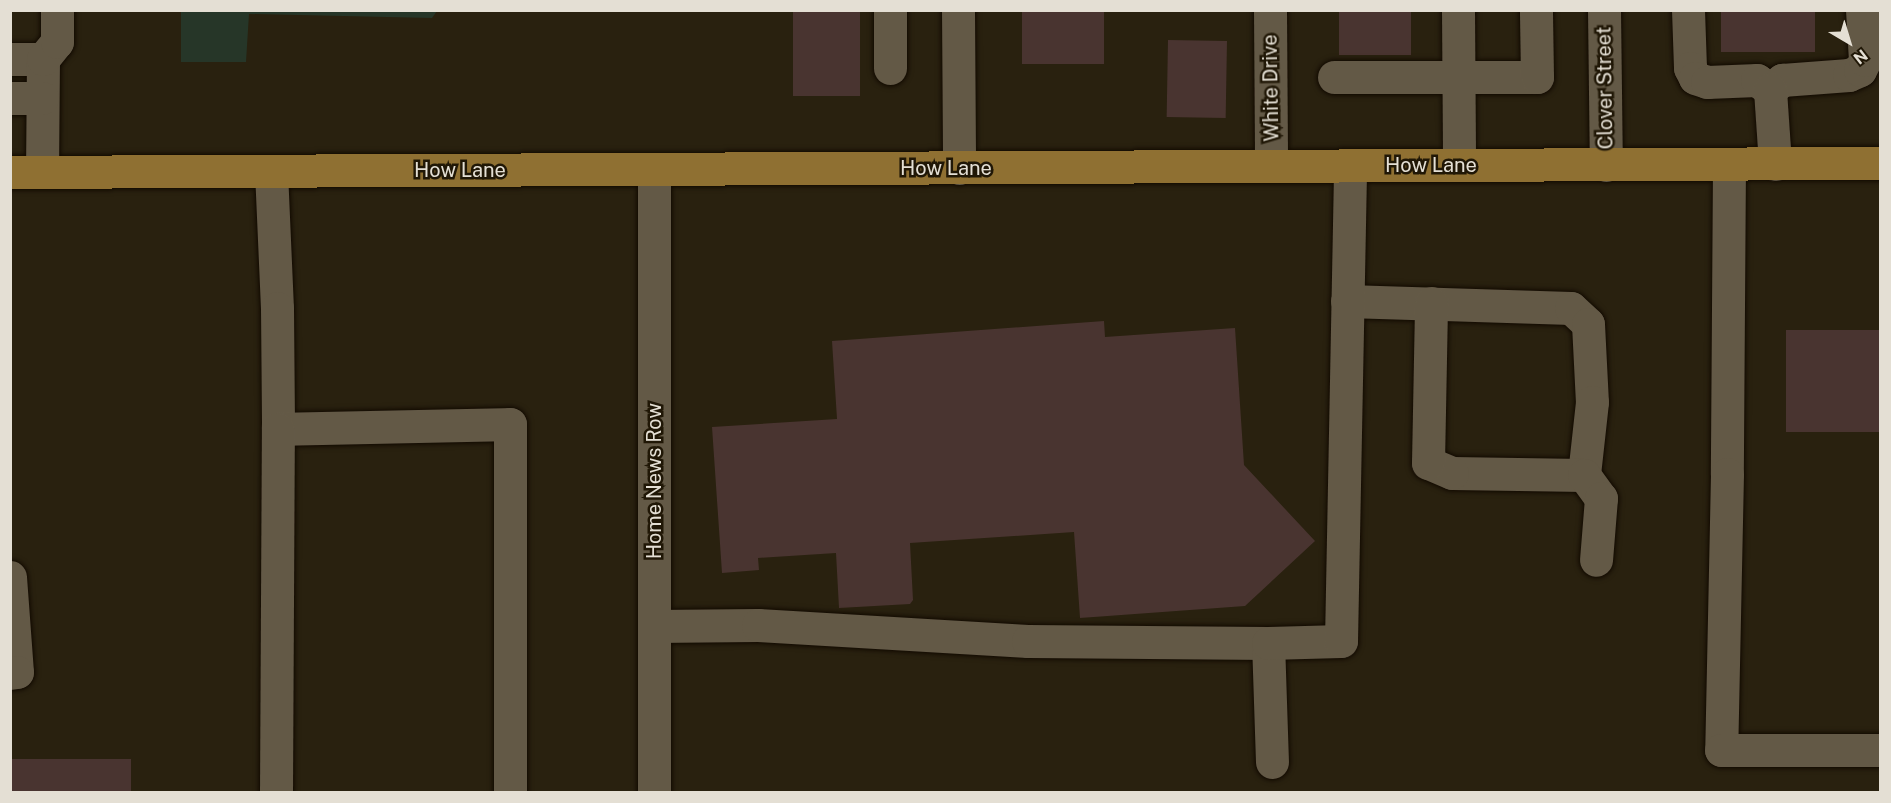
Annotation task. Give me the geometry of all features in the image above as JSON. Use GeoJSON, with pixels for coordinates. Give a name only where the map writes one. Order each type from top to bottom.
{"type":"FeatureCollection","features":[{"type":"Feature","properties":{"kind":"main road","name":"How Lane"},"geometry":{"type":"LineString","coordinates":[[10,172],[1881,163]]}},
{"type":"Feature","properties":{"kind":"street"},"geometry":{"type":"LineString","coordinates":[[42,172],[26,98],[43,59],[57,42],[57,10]]}},
{"type":"Feature","properties":{"kind":"street"},"geometry":{"type":"LineString","coordinates":[[890,10],[890,68]]}},
{"type":"Feature","properties":{"kind":"street"},"geometry":{"type":"LineString","coordinates":[[958,10],[958,168]]}},
{"type":"Feature","properties":{"kind":"street","name":"White Drive"},"geometry":{"type":"LineString","coordinates":[[1270,10],[1271,166]]}},
{"type":"Feature","properties":{"kind":"street"},"geometry":{"type":"LineString","coordinates":[[1458,10],[1459,165]]}},
{"type":"Feature","properties":{"kind":"street"},"geometry":{"type":"LineString","coordinates":[[1334,77],[1537,77],[1536,10]]}},
{"type":"Feature","properties":{"kind":"street","name":"Clover Street"},"geometry":{"type":"LineString","coordinates":[[1604,10],[1606,165]]}},
{"type":"Feature","properties":{"kind":"street"},"geometry":{"type":"LineString","coordinates":[[1688,10],[1690,68],[1695,78],[1707,82],[1756,80],[1770,90]]}},
{"type":"Feature","properties":{"kind":"street"},"geometry":{"type":"LineString","coordinates":[[1770,90],[1782,80],[1849,75],[1860,70],[1865,60],[1862,10]]}},
{"type":"Feature","properties":{"kind":"street"},"geometry":{"type":"LineString","coordinates":[[10,59],[43,59]]}},
{"type":"Feature","properties":{"kind":"street"},"geometry":{"type":"LineString","coordinates":[[1770,90],[1775,164]]}},
{"type":"Feature","properties":{"kind":"street"},"geometry":{"type":"LineString","coordinates":[[1729,164],[1727,474],[1721,750],[1881,750]]}},
{"type":"Feature","properties":{"kind":"street"},"geometry":{"type":"LineString","coordinates":[[654,626],[758,625],[1028,641],[1268,643],[1341,641],[1350,166]]}},
{"type":"Feature","properties":{"kind":"street","name":"Home News Row"},"geometry":{"type":"LineString","coordinates":[[654,169],[654,792]]}},
{"type":"Feature","properties":{"kind":"street"},"geometry":{"type":"LineString","coordinates":[[271,171],[278,429],[276,792]]}},
{"type":"Feature","properties":{"kind":"street"},"geometry":{"type":"LineString","coordinates":[[1347,301],[1571,308],[1588,324],[1592,402],[1584,475],[1601,498],[1596,560]]}},
{"type":"Feature","properties":{"kind":"street"},"geometry":{"type":"LineString","coordinates":[[1431,303],[1428,463],[1452,473],[1584,475]]}},
{"type":"Feature","properties":{"kind":"street"},"geometry":{"type":"LineString","coordinates":[[278,429],[510,424],[510,792]]}},
{"type":"Feature","properties":{"kind":"street"},"geometry":{"type":"LineString","coordinates":[[10,577],[17,672],[10,673]]}},
{"type":"Feature","properties":{"kind":"street"},"geometry":{"type":"LineString","coordinates":[[1268,643],[1272,762]]}},
{"type":"Feature","properties":{"kind":"green space"},"geometry":{"type":"Polygon","coordinates":[[[181,10],[437,11],[432,18],[249,14],[246,62],[181,62],[181,10]]]}},
{"type":"Feature","properties":{"kind":"building"},"geometry":{"type":"Polygon","coordinates":[[[793,10],[860,10],[860,96],[793,96],[793,10]]]}},
{"type":"Feature","properties":{"kind":"building"},"geometry":{"type":"Polygon","coordinates":[[[1022,10],[1104,10],[1104,64],[1022,64],[1022,10]]]}},
{"type":"Feature","properties":{"kind":"building"},"geometry":{"type":"Polygon","coordinates":[[[1339,10],[1411,10],[1411,55],[1339,55],[1339,10]]]}},
{"type":"Feature","properties":{"kind":"building"},"geometry":{"type":"Polygon","coordinates":[[[1721,10],[1815,10],[1815,52],[1721,52],[1721,10]]]}},
{"type":"Feature","properties":{"kind":"building"},"geometry":{"type":"Polygon","coordinates":[[[1168,40],[1227,41],[1226,118],[1167,117],[1168,40]]]}},
{"type":"Feature","properties":{"kind":"building"},"geometry":{"type":"Polygon","coordinates":[[[1104,321],[1105,337],[1235,328],[1244,465],[1315,541],[1245,606],[1080,618],[1074,532],[910,543],[913,600],[910,604],[839,608],[836,553],[758,558],[759,570],[722,573],[712,427],[837,419],[832,341],[1104,321]]]}},
{"type":"Feature","properties":{"kind":"building"},"geometry":{"type":"Polygon","coordinates":[[[1786,330],[1880,330],[1880,432],[1786,432],[1786,330]]]}},
{"type":"Feature","properties":{"kind":"building"},"geometry":{"type":"Polygon","coordinates":[[[10,759],[131,759],[131,792],[10,792],[10,759]]]}}]}
